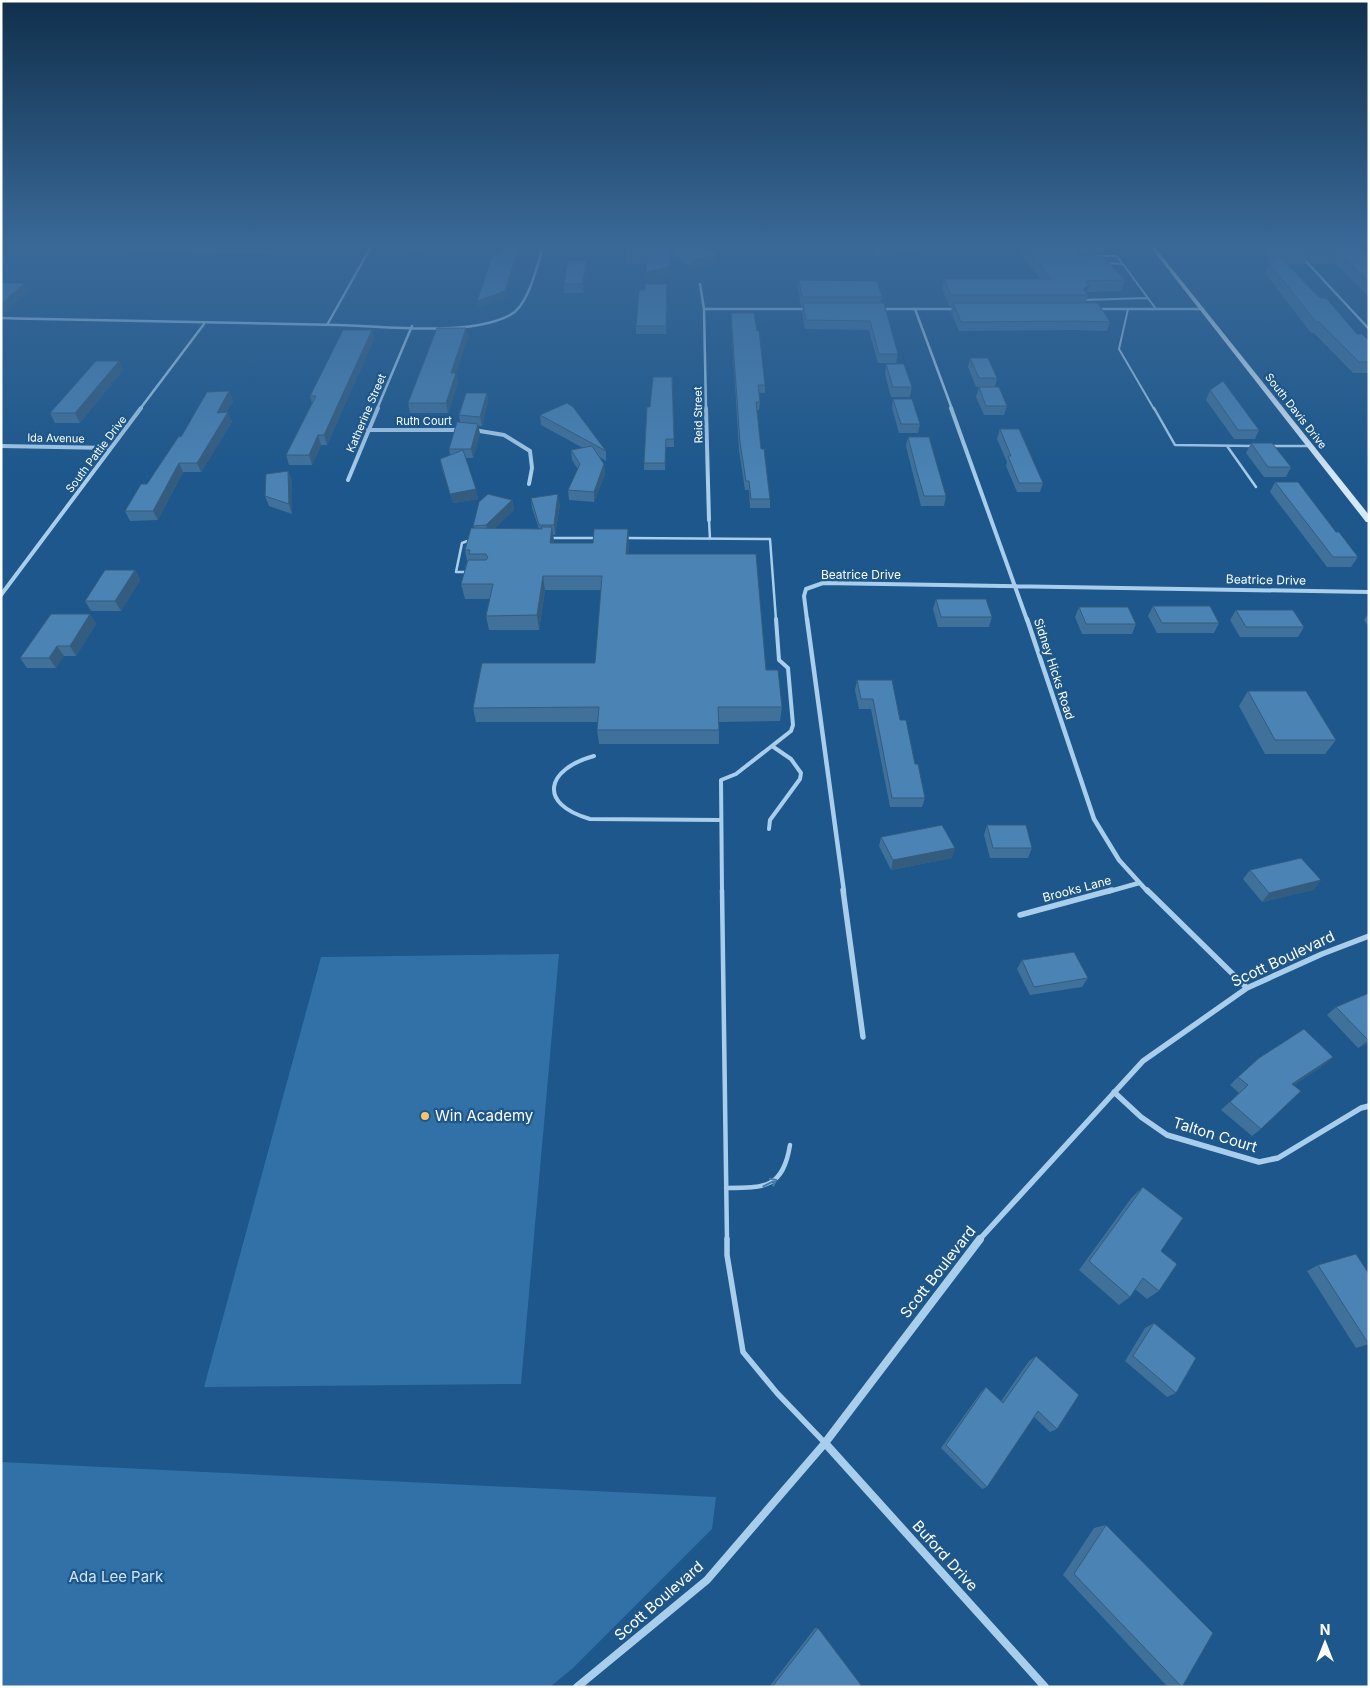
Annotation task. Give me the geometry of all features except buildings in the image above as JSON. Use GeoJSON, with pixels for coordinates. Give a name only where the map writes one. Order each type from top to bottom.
{"type":"FeatureCollection","features":[{"type":"Feature","properties":{"kind":"street"},"geometry":{"type":"LineString","coordinates":[[196,324],[465,326],[482,324]]}},
{"type":"Feature","properties":{"kind":"street","name":"South Pattie Drive"},"geometry":{"type":"LineString","coordinates":[[1,595],[204,324]]}},
{"type":"Feature","properties":{"kind":"street","name":"Reid Street"},"geometry":{"type":"LineString","coordinates":[[704,324],[709,520]]}},
{"type":"Feature","properties":{"kind":"street","name":"Sidney Hicks Road"},"geometry":{"type":"LineString","coordinates":[[920,324],[1016,586],[1094,819],[1104,841],[1116,858],[1139,883],[1247,988]]}},
{"type":"Feature","properties":{"kind":"street","name":"South Davis Drive"},"geometry":{"type":"LineString","coordinates":[[1214,324],[1369,520]]}},
{"type":"Feature","properties":{"kind":"street","name":"Katherine Street"},"geometry":{"type":"LineString","coordinates":[[348,480],[412,326]]}},
{"type":"Feature","properties":{"kind":"street","name":"Ruth Court"},"geometry":{"type":"LineString","coordinates":[[368,430],[469,430],[504,434],[519,441],[530,451],[532,468],[529,484]]}},
{"type":"Feature","properties":{"kind":"street","name":"Ida Avenue"},"geometry":{"type":"LineString","coordinates":[[1,446],[111,448]]}},
{"type":"Feature","properties":{"kind":"street","name":"Beatrice Drive"},"geometry":{"type":"LineString","coordinates":[[863,1037],[804,596],[806,589],[823,583],[1369,592]]}},
{"type":"Feature","properties":{"kind":"street","name":"Brooks Lane"},"geometry":{"type":"LineString","coordinates":[[1020,915],[1139,883]]}},
{"type":"Feature","properties":{"kind":"street","name":"Scott Boulevard"},"geometry":{"type":"LineString","coordinates":[[577,1687],[707,1580],[825,1443],[978,1241],[1143,1061],[1247,988],[1322,954],[1369,936]]}},
{"type":"Feature","properties":{"kind":"street","name":"Talton Court"},"geometry":{"type":"LineString","coordinates":[[1114,1092],[1141,1117],[1167,1135],[1259,1162],[1278,1158],[1361,1108],[1369,1106]]}},
{"type":"Feature","properties":{"kind":"street","name":"Buford Drive"},"geometry":{"type":"LineString","coordinates":[[825,1443],[1044,1687]]}},
{"type":"Feature","properties":{"kind":"lane"},"geometry":{"type":"LineString","coordinates":[[1124,324],[1118,349],[1175,445],[1256,446]]}},
{"type":"Feature","properties":{"kind":"lane"},"geometry":{"type":"LineString","coordinates":[[1226,446],[1256,487]]}},
{"type":"Feature","properties":{"kind":"lane"},"geometry":{"type":"LineString","coordinates":[[1266,446],[1310,446]]}},
{"type":"Feature","properties":{"kind":"lane"},"geometry":{"type":"LineString","coordinates":[[709,520],[710,539]]}},
{"type":"Feature","properties":{"kind":"lane"},"geometry":{"type":"LineString","coordinates":[[472,572],[456,572],[462,543],[478,538]]}},
{"type":"Feature","properties":{"kind":"lane"},"geometry":{"type":"LineString","coordinates":[[545,538],[603,538]]}},
{"type":"Feature","properties":{"kind":"lane"},"geometry":{"type":"LineString","coordinates":[[623,538],[770,539],[779,660],[788,668],[791,731],[736,774],[722,780],[727,1255],[743,1352],[825,1443]]}},
{"type":"Feature","properties":{"kind":"lane"},"geometry":{"type":"LineString","coordinates":[[768,829],[770,820],[800,778],[801,773],[791,759],[772,746]]}},
{"type":"Feature","properties":{"kind":"lane"},"geometry":{"type":"LineString","coordinates":[[594,756],[573,761],[562,770],[556,779],[556,801],[562,810],[573,816],[590,819],[721,820]]}},
{"type":"Feature","properties":{"kind":"lane"},"geometry":{"type":"LineString","coordinates":[[726,1188],[756,1188],[770,1185],[782,1176],[788,1162],[790,1146]]}},
{"type":"Feature","properties":{"kind":"green space"},"geometry":{"type":"Polygon","coordinates":[[[559,954],[521,1384],[204,1387],[321,957],[559,954]]]}},
{"type":"Feature","properties":{"kind":"green space","name":"Ada Lee Park"},"geometry":{"type":"Polygon","coordinates":[[[1,1462],[716,1497],[712,1529],[573,1668],[550,1687],[1,1687],[1,1462]]]}},
{"type":"Feature","properties":{"kind":"place","name":"Win Academy"},"geometry":{"type":"Point","coordinates":[425,1116]}}]}
